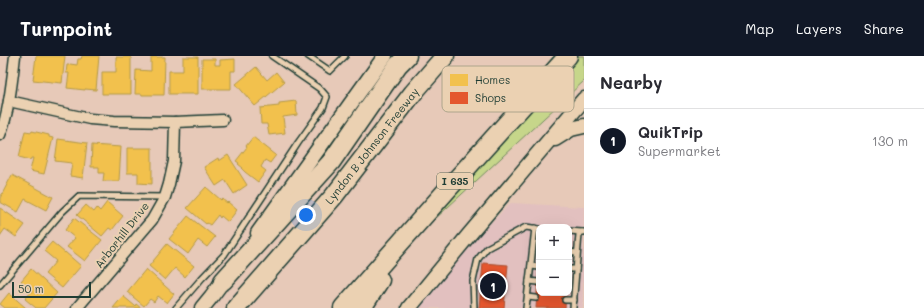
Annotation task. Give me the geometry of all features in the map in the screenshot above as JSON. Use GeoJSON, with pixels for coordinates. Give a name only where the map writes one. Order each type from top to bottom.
{"type":"FeatureCollection","features":[{"type":"Feature","properties":{"kind":"highway"},"geometry":{"type":"LineString","coordinates":[[223,281],[330,162],[398,65],[407,56]]}},
{"type":"Feature","properties":{"kind":"highway","name":"Lyndon B Johnson Freeway"},"geometry":{"type":"LineString","coordinates":[[236,308],[334,196],[414,92],[445,56]]}},
{"type":"Feature","properties":{"kind":"highway","name":"I 635"},"geometry":{"type":"LineString","coordinates":[[559,66],[568,56]]}},
{"type":"Feature","properties":{"kind":"highway","name":"I 635"},"geometry":{"type":"LineString","coordinates":[[344,308],[417,223],[516,112]]}},
{"type":"Feature","properties":{"kind":"highway"},"geometry":{"type":"LineString","coordinates":[[362,308],[417,223]]}},
{"type":"Feature","properties":{"kind":"main road"},"geometry":{"type":"LineString","coordinates":[[202,308],[385,56]]}},
{"type":"Feature","properties":{"kind":"main road"},"geometry":{"type":"LineString","coordinates":[[574,111],[583,100]]}},
{"type":"Feature","properties":{"kind":"main road"},"geometry":{"type":"LineString","coordinates":[[409,308],[573,112]]}},
{"type":"Feature","properties":{"kind":"main road"},"geometry":{"type":"LineString","coordinates":[[542,148],[571,129],[584,126]]}},
{"type":"Feature","properties":{"kind":"street"},"geometry":{"type":"LineString","coordinates":[[0,135],[9,101],[15,56]]}},
{"type":"Feature","properties":{"kind":"street"},"geometry":{"type":"LineString","coordinates":[[9,101],[90,119],[175,122],[223,120]]}},
{"type":"Feature","properties":{"kind":"street","name":"Arborhill Drive"},"geometry":{"type":"LineString","coordinates":[[78,308],[152,220],[165,197],[170,184],[174,161],[175,122]]}},
{"type":"Feature","properties":{"kind":"lane"},"geometry":{"type":"LineString","coordinates":[[176,308],[224,255],[323,108],[327,97],[320,89],[272,56]]}},
{"type":"Feature","properties":{"kind":"lane"},"geometry":{"type":"LineString","coordinates":[[308,56],[330,71],[345,56]]}},
{"type":"Feature","properties":{"kind":"lane"},"geometry":{"type":"LineString","coordinates":[[0,285],[62,212],[79,196],[165,197]]}},
{"type":"Feature","properties":{"kind":"lane"},"geometry":{"type":"LineString","coordinates":[[474,308],[473,281],[478,259],[487,248],[526,227],[536,228]]}},
{"type":"Feature","properties":{"kind":"lane"},"geometry":{"type":"LineString","coordinates":[[572,231],[583,232]]}},
{"type":"Feature","properties":{"kind":"lane"},"geometry":{"type":"LineString","coordinates":[[526,308],[532,250],[536,232]]}},
{"type":"Feature","properties":{"kind":"lane"},"geometry":{"type":"LineString","coordinates":[[573,308],[574,300],[572,285],[576,269],[579,234],[583,232]]}},
{"type":"Feature","properties":{"kind":"lane"},"geometry":{"type":"LineString","coordinates":[[532,250],[536,251]]}},
{"type":"Feature","properties":{"kind":"lane"},"geometry":{"type":"LineString","coordinates":[[572,252],[577,253]]}},
{"type":"Feature","properties":{"kind":"lane"},"geometry":{"type":"LineString","coordinates":[[531,266],[536,267]]}},
{"type":"Feature","properties":{"kind":"lane"},"geometry":{"type":"LineString","coordinates":[[572,268],[576,269]]}},
{"type":"Feature","properties":{"kind":"lane"},"geometry":{"type":"LineString","coordinates":[[529,281],[536,282]]}},
{"type":"Feature","properties":{"kind":"lane"},"geometry":{"type":"LineString","coordinates":[[528,297],[536,298]]}},
{"type":"Feature","properties":{"kind":"lane"},"geometry":{"type":"LineString","coordinates":[[565,300],[574,300]]}},
{"type":"Feature","properties":{"kind":"shaded area"},"geometry":{"type":"Polygon","coordinates":[[[511,203],[584,207],[583,308],[405,308],[511,203]]]}},
{"type":"Feature","properties":{"kind":"green space"},"geometry":{"type":"Polygon","coordinates":[[[554,56],[584,56],[584,81],[574,90],[574,66],[545,66],[554,56]]]}},
{"type":"Feature","properties":{"kind":"green space"},"geometry":{"type":"Polygon","coordinates":[[[505,112],[551,112],[339,308],[505,112]]]}},
{"type":"Feature","properties":{"kind":"building: Homes"},"geometry":{"type":"Polygon","coordinates":[[[36,56],[65,56],[62,83],[33,80],[36,56]]]}},
{"type":"Feature","properties":{"kind":"building: Homes"},"geometry":{"type":"Polygon","coordinates":[[[82,56],[99,56],[96,90],[67,88],[69,73],[66,73],[67,65],[77,65],[78,59],[81,59],[82,56]]]}},
{"type":"Feature","properties":{"kind":"building: Homes"},"geometry":{"type":"Polygon","coordinates":[[[116,57],[131,57],[131,94],[102,94],[102,72],[116,72],[116,57]]]}},
{"type":"Feature","properties":{"kind":"building: Homes"},"geometry":{"type":"Polygon","coordinates":[[[151,57],[165,57],[164,95],[135,94],[136,70],[151,71],[151,57]]]}},
{"type":"Feature","properties":{"kind":"building: Homes"},"geometry":{"type":"Polygon","coordinates":[[[183,57],[198,57],[198,94],[169,94],[169,71],[183,71],[183,57]]]}},
{"type":"Feature","properties":{"kind":"building: Homes"},"geometry":{"type":"Polygon","coordinates":[[[202,59],[215,59],[215,65],[220,65],[220,60],[235,59],[235,71],[231,71],[231,89],[202,89],[202,59]]]}},
{"type":"Feature","properties":{"kind":"building: Homes"},"geometry":{"type":"Polygon","coordinates":[[[256,67],[267,80],[276,72],[284,82],[255,106],[236,84],[256,67]]]}},
{"type":"Feature","properties":{"kind":"building: Homes"},"geometry":{"type":"Polygon","coordinates":[[[296,101],[297,115],[283,117],[285,133],[269,135],[267,124],[261,124],[260,108],[279,106],[279,103],[296,101]]]}},
{"type":"Feature","properties":{"kind":"building: Homes"},"geometry":{"type":"Polygon","coordinates":[[[25,131],[49,135],[49,137],[53,138],[44,174],[30,171],[33,158],[30,160],[19,157],[25,131]]]}},
{"type":"Feature","properties":{"kind":"building: Homes"},"geometry":{"type":"Polygon","coordinates":[[[253,137],[276,155],[270,163],[265,160],[261,167],[266,171],[258,182],[245,172],[236,161],[253,137]]]}},
{"type":"Feature","properties":{"kind":"building: Homes"},"geometry":{"type":"Polygon","coordinates":[[[58,139],[87,143],[83,178],[70,176],[72,163],[55,161],[58,139]]]}},
{"type":"Feature","properties":{"kind":"building: Homes"},"geometry":{"type":"Polygon","coordinates":[[[92,145],[121,147],[119,181],[103,181],[104,173],[99,173],[99,167],[91,167],[92,145]]]}},
{"type":"Feature","properties":{"kind":"building: Homes"},"geometry":{"type":"Polygon","coordinates":[[[127,148],[152,148],[152,184],[138,183],[138,173],[127,173],[127,148]]]}},
{"type":"Feature","properties":{"kind":"building: Homes"},"geometry":{"type":"Polygon","coordinates":[[[228,155],[247,185],[234,194],[225,180],[216,186],[204,167],[218,158],[219,161],[228,155]]]}},
{"type":"Feature","properties":{"kind":"building: Homes"},"geometry":{"type":"Polygon","coordinates":[[[12,175],[53,197],[46,210],[25,199],[18,212],[0,202],[0,198],[12,175]]]}},
{"type":"Feature","properties":{"kind":"building: Homes"},"geometry":{"type":"Polygon","coordinates":[[[206,187],[221,200],[222,199],[227,203],[228,202],[237,210],[228,222],[221,216],[220,218],[218,215],[210,225],[207,223],[206,224],[187,208],[206,187]]]}},
{"type":"Feature","properties":{"kind":"building: Homes"},"geometry":{"type":"Polygon","coordinates":[[[107,202],[123,216],[112,230],[109,228],[102,236],[77,215],[86,205],[94,212],[97,208],[100,211],[107,202]]]}},
{"type":"Feature","properties":{"kind":"building: Homes"},"geometry":{"type":"Polygon","coordinates":[[[0,208],[25,225],[16,237],[5,229],[0,236],[0,208]]]}},
{"type":"Feature","properties":{"kind":"building: Homes"},"geometry":{"type":"Polygon","coordinates":[[[188,216],[215,237],[207,247],[198,240],[188,254],[169,239],[188,216]]]}},
{"type":"Feature","properties":{"kind":"building: Homes"},"geometry":{"type":"Polygon","coordinates":[[[74,218],[102,240],[85,261],[67,247],[75,238],[65,230],[74,218]]]}},
{"type":"Feature","properties":{"kind":"building: Homes"},"geometry":{"type":"Polygon","coordinates":[[[52,242],[81,266],[62,288],[45,274],[56,261],[44,251],[52,242]]]}},
{"type":"Feature","properties":{"kind":"building: Homes"},"geometry":{"type":"Polygon","coordinates":[[[167,244],[194,266],[185,277],[175,268],[165,280],[149,266],[167,244]]]}},
{"type":"Feature","properties":{"kind":"building: Homes"},"geometry":{"type":"Polygon","coordinates":[[[31,269],[57,293],[44,308],[36,308],[25,299],[32,291],[21,281],[31,269]]]}},
{"type":"Feature","properties":{"kind":"building: Homes"},"geometry":{"type":"Polygon","coordinates":[[[146,269],[174,294],[167,303],[158,296],[154,302],[150,299],[144,306],[127,292],[146,269]]]}},
{"type":"Feature","properties":{"kind":"building: Homes"},"geometry":{"type":"Polygon","coordinates":[[[9,293],[26,308],[5,308],[0,304],[9,293]]]}},
{"type":"Feature","properties":{"kind":"building: Homes"},"geometry":{"type":"Polygon","coordinates":[[[123,296],[135,306],[136,304],[141,308],[113,308],[123,296]]]}},
{"type":"Feature","properties":{"kind":"building: Shops"},"geometry":{"type":"Polygon","coordinates":[[[483,263],[508,265],[504,308],[479,308],[483,263]]]}},
{"type":"Feature","properties":{"kind":"building: Shops"},"geometry":{"type":"Polygon","coordinates":[[[537,296],[566,296],[565,308],[536,308],[537,296]]]}},
{"type":"Feature","properties":{"kind":"place","name":"QuikTrip"},"geometry":{"type":"Point","coordinates":[493,286]}}]}
